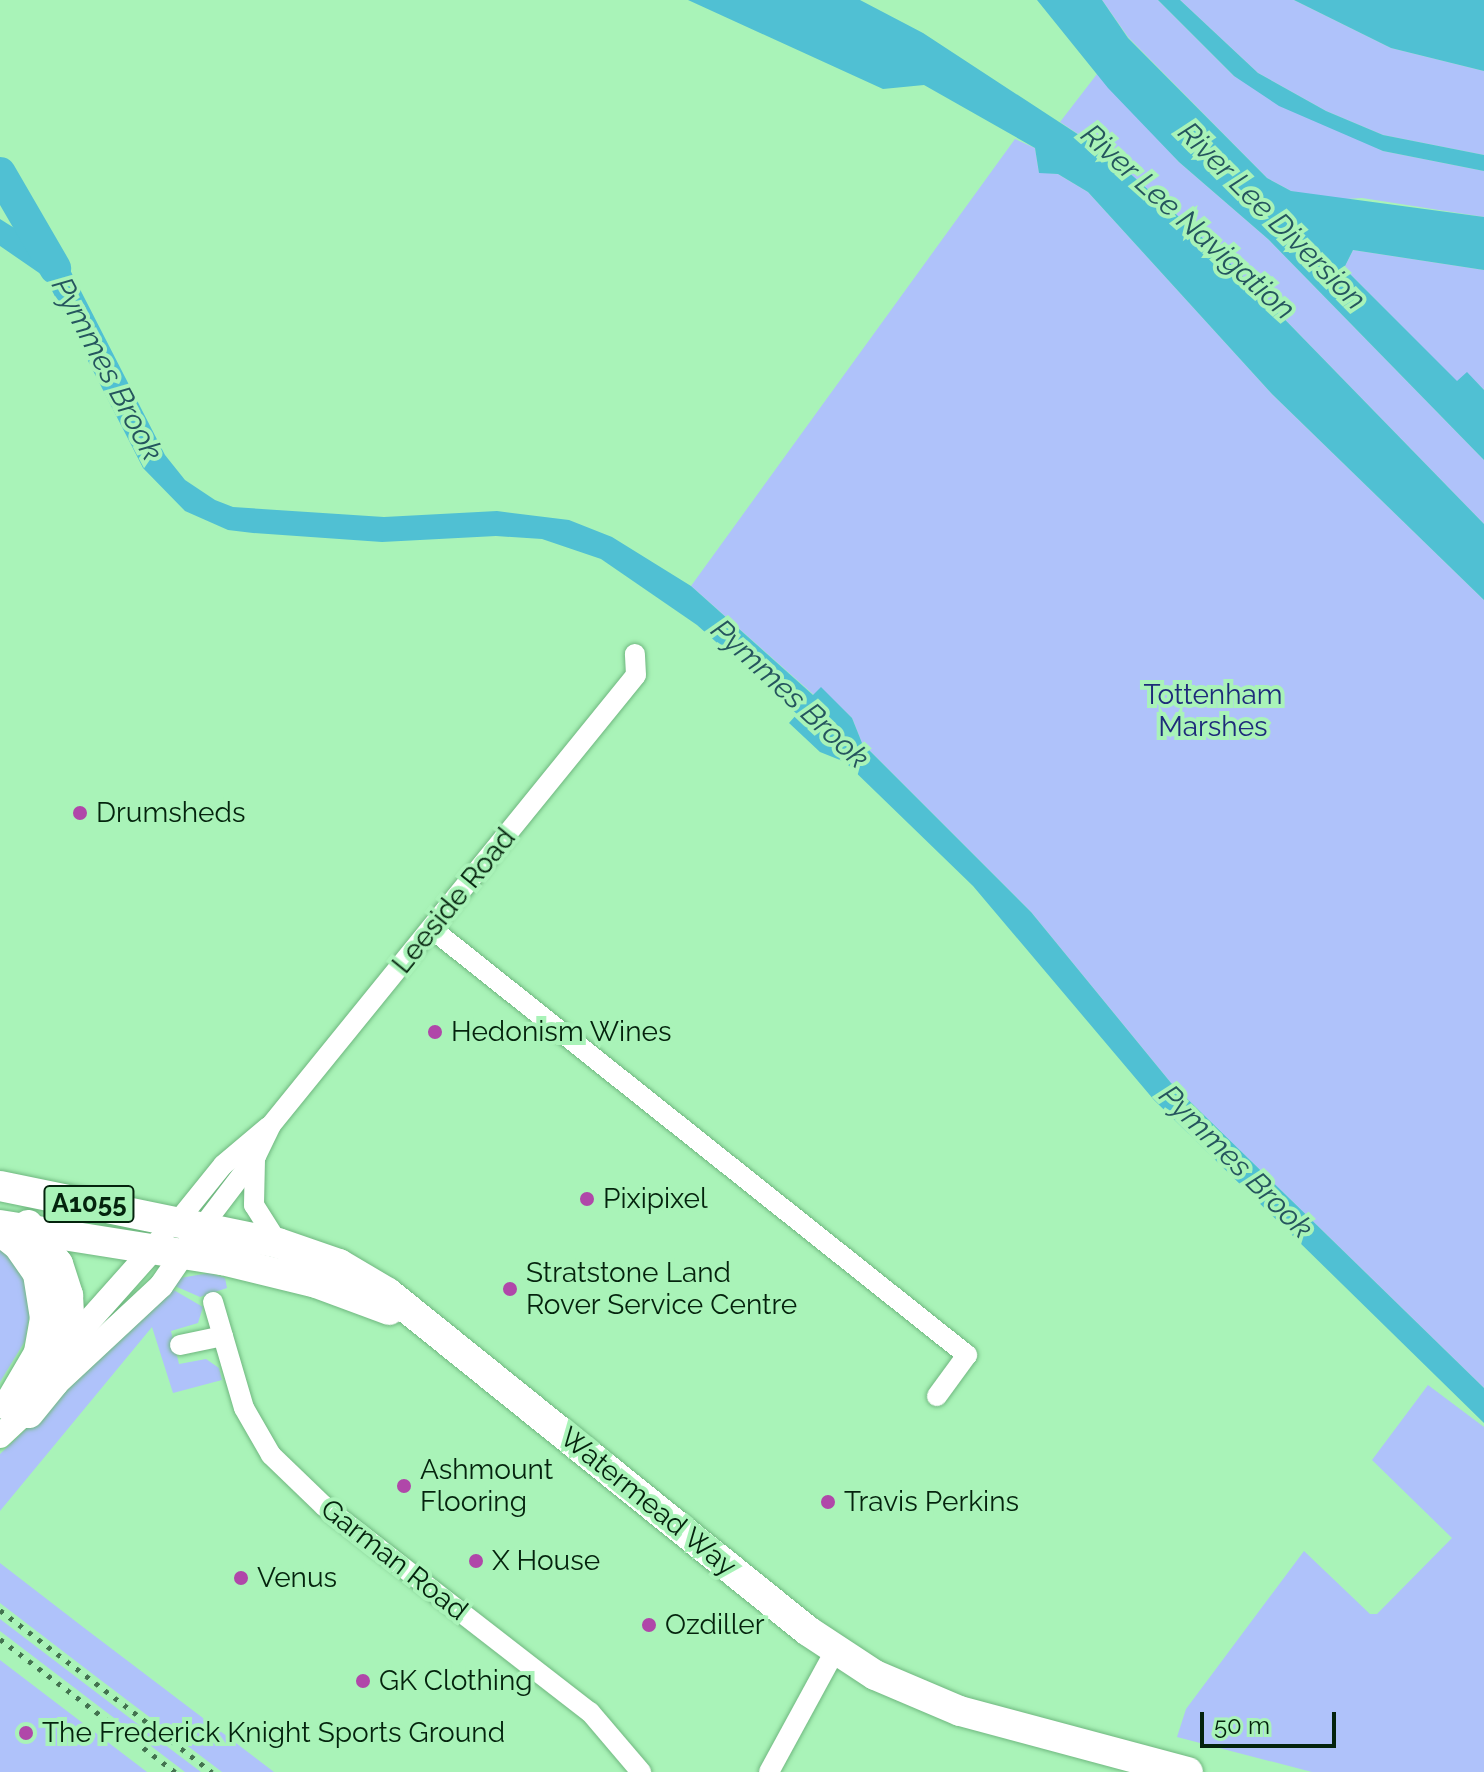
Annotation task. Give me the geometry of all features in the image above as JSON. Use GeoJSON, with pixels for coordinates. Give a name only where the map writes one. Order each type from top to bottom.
{"type":"FeatureCollection","features":[{"type":"Feature","properties":{"kind":"main road","name":"A1055"},"geometry":{"type":"LineString","coordinates":[[0,1186],[199,1226]]}},
{"type":"Feature","properties":{"kind":"main road"},"geometry":{"type":"LineString","coordinates":[[0,1206],[36,1232],[64,1279],[70,1312],[68,1345],[54,1382],[12,1412]]}},
{"type":"Feature","properties":{"kind":"main road","name":"A1055"},"geometry":{"type":"LineString","coordinates":[[0,1225],[151,1251],[183,1252]]}},
{"type":"Feature","properties":{"kind":"main road","name":"Watermead Way"},"geometry":{"type":"LineString","coordinates":[[199,1226],[278,1243],[356,1273],[835,1651],[939,1704],[1188,1772]]}},
{"type":"Feature","properties":{"kind":"main road"},"geometry":{"type":"LineString","coordinates":[[183,1252],[199,1226]]}},
{"type":"Feature","properties":{"kind":"main road"},"geometry":{"type":"LineString","coordinates":[[0,1231],[18,1245],[38,1274],[45,1318],[39,1353],[12,1412]]}},
{"type":"Feature","properties":{"kind":"main road","name":"Watermead Way"},"geometry":{"type":"LineString","coordinates":[[183,1252],[335,1290],[430,1331]]}},
{"type":"Feature","properties":{"kind":"street","name":"Leeside Road"},"geometry":{"type":"LineString","coordinates":[[199,1226],[223,1165],[271,1125],[432,929],[636,675],[635,654]]}},
{"type":"Feature","properties":{"kind":"street"},"geometry":{"type":"LineString","coordinates":[[432,929],[967,1355],[937,1396]]}},
{"type":"Feature","properties":{"kind":"street","name":"Leeside Road"},"geometry":{"type":"LineString","coordinates":[[68,1345],[151,1251],[199,1226],[256,1156],[271,1125]]}},
{"type":"Feature","properties":{"kind":"street","name":"Leeside Road"},"geometry":{"type":"LineString","coordinates":[[256,1156],[254,1205],[278,1243]]}},
{"type":"Feature","properties":{"kind":"street"},"geometry":{"type":"LineString","coordinates":[[68,1345],[164,1261],[183,1252]]}},
{"type":"Feature","properties":{"kind":"street"},"geometry":{"type":"LineString","coordinates":[[0,1436],[12,1412],[161,1286],[183,1252]]}},
{"type":"Feature","properties":{"kind":"street","name":"Garman Road"},"geometry":{"type":"LineString","coordinates":[[213,1302],[244,1408],[271,1455],[297,1483],[590,1712],[641,1772]]}},
{"type":"Feature","properties":{"kind":"street"},"geometry":{"type":"LineString","coordinates":[[180,1345],[223,1336]]}},
{"type":"Feature","properties":{"kind":"street"},"geometry":{"type":"LineString","coordinates":[[769,1772],[835,1651]]}},
{"type":"Feature","properties":{"kind":"green space"},"geometry":{"type":"Polygon","coordinates":[[[1102,0],[1158,0],[1234,76],[1383,151],[1484,171],[1484,217],[1362,198],[1328,200],[1291,191],[1267,178],[1128,37],[1102,0]]]}},
{"type":"Feature","properties":{"kind":"green space"},"geometry":{"type":"Polygon","coordinates":[[[1180,0],[1294,0],[1391,48],[1484,71],[1484,155],[1383,135],[1326,111],[1258,73],[1180,0]]]}},
{"type":"Feature","properties":{"kind":"green space"},"geometry":{"type":"Polygon","coordinates":[[[1097,74],[1179,162],[1268,239],[1484,460],[1484,524],[1222,255],[1108,154],[1060,122],[1097,74]]]}},
{"type":"Feature","properties":{"kind":"green space","name":"Tottenham Marshes"},"geometry":{"type":"Polygon","coordinates":[[[1015,139],[1035,148],[1039,172],[1058,174],[1088,192],[1272,394],[1484,600],[1484,1388],[1171,1083],[1031,912],[862,743],[852,718],[821,688],[814,695],[691,586],[1015,139]]]}},
{"type":"Feature","properties":{"kind":"green space"},"geometry":{"type":"Polygon","coordinates":[[[1353,250],[1484,270],[1484,390],[1467,373],[1457,382],[1344,268],[1353,250]]]}},
{"type":"Feature","properties":{"kind":"green space"},"geometry":{"type":"Polygon","coordinates":[[[0,1239],[20,1256],[31,1307],[25,1341],[0,1382],[0,1239]]]}},
{"type":"Feature","properties":{"kind":"green space"},"geometry":{"type":"Polygon","coordinates":[[[209,1273],[225,1278],[227,1288],[200,1297],[175,1286],[180,1278],[209,1273]]]}},
{"type":"Feature","properties":{"kind":"green space"},"geometry":{"type":"Polygon","coordinates":[[[172,1289],[203,1307],[198,1323],[171,1331],[179,1364],[206,1359],[219,1368],[222,1380],[173,1393],[152,1327],[0,1511],[0,1454],[172,1289]]]}},
{"type":"Feature","properties":{"kind":"green space"},"geometry":{"type":"Polygon","coordinates":[[[1428,1385],[1484,1427],[1484,1772],[1312,1772],[1177,1737],[1186,1709],[1304,1551],[1370,1614],[1377,1614],[1452,1538],[1372,1460],[1428,1385]]]}},
{"type":"Feature","properties":{"kind":"green space"},"geometry":{"type":"Polygon","coordinates":[[[0,1563],[274,1772],[222,1772],[94,1675],[0,1603],[0,1563]]]}},
{"type":"Feature","properties":{"kind":"green space"},"geometry":{"type":"Polygon","coordinates":[[[0,1619],[201,1772],[185,1772],[0,1631],[0,1619]]]}},
{"type":"Feature","properties":{"kind":"green space"},"geometry":{"type":"Polygon","coordinates":[[[0,1660],[147,1772],[0,1772],[0,1660]]]}},
{"type":"Feature","properties":{"kind":"water"},"geometry":{"type":"Polygon","coordinates":[[[688,0],[860,0],[923,33],[1108,154],[1222,255],[1484,524],[1484,600],[1272,394],[1088,192],[1058,174],[1039,173],[1035,148],[924,85],[883,89],[688,0]]]}},
{"type":"Feature","properties":{"kind":"water","name":"River Lee Diversion"},"geometry":{"type":"Polygon","coordinates":[[[1037,0],[1102,0],[1128,38],[1267,178],[1291,191],[1484,217],[1484,270],[1353,250],[1344,268],[1457,381],[1467,372],[1484,390],[1484,460],[1268,239],[1179,162],[1108,88],[1037,0]]]}},
{"type":"Feature","properties":{"kind":"water"},"geometry":{"type":"Polygon","coordinates":[[[1158,0],[1180,0],[1258,73],[1326,111],[1383,135],[1484,155],[1484,171],[1383,151],[1279,106],[1234,76],[1158,0]]]}},
{"type":"Feature","properties":{"kind":"water"},"geometry":{"type":"Polygon","coordinates":[[[1294,0],[1484,0],[1484,71],[1391,48],[1294,0]]]}},
{"type":"Feature","properties":{"kind":"water","name":"Pymmes Brook"},"geometry":{"type":"Polygon","coordinates":[[[0,219],[65,260],[165,455],[185,480],[215,500],[233,507],[384,517],[497,511],[569,520],[612,537],[691,586],[813,695],[821,687],[852,718],[862,743],[1031,912],[1171,1083],[1484,1388],[1484,1423],[1154,1100],[973,886],[845,762],[820,752],[789,723],[797,714],[697,625],[601,559],[542,539],[496,536],[382,542],[253,533],[228,530],[185,511],[143,468],[45,277],[0,246],[0,219]]]}},
{"type":"Feature","properties":{"kind":"waterway","name":"Pymmes Brook"},"geometry":{"type":"LineString","coordinates":[[0,173],[55,268]]}},
{"type":"Feature","properties":{"kind":"railway"},"geometry":{"type":"LineString","coordinates":[[0,1610],[212,1772]]}},
{"type":"Feature","properties":{"kind":"railway"},"geometry":{"type":"LineString","coordinates":[[0,1639],[175,1772]]}},
{"type":"Feature","properties":{"kind":"place","name":"Drumsheds"},"geometry":{"type":"Point","coordinates":[80,813]}},
{"type":"Feature","properties":{"kind":"place","name":"Hedonism Wines"},"geometry":{"type":"Point","coordinates":[435,1032]}},
{"type":"Feature","properties":{"kind":"place","name":"Pixipixel"},"geometry":{"type":"Point","coordinates":[587,1199]}},
{"type":"Feature","properties":{"kind":"place","name":"Stratstone Land Rover Service Centre"},"geometry":{"type":"Point","coordinates":[510,1289]}},
{"type":"Feature","properties":{"kind":"place","name":"Ashmount Flooring"},"geometry":{"type":"Point","coordinates":[404,1486]}},
{"type":"Feature","properties":{"kind":"place","name":"Travis Perkins"},"geometry":{"type":"Point","coordinates":[828,1502]}},
{"type":"Feature","properties":{"kind":"place","name":"X House"},"geometry":{"type":"Point","coordinates":[476,1561]}},
{"type":"Feature","properties":{"kind":"place","name":"Venus"},"geometry":{"type":"Point","coordinates":[241,1578]}},
{"type":"Feature","properties":{"kind":"place","name":"Ozdiller"},"geometry":{"type":"Point","coordinates":[649,1625]}},
{"type":"Feature","properties":{"kind":"place","name":"GK Clothing"},"geometry":{"type":"Point","coordinates":[363,1681]}},
{"type":"Feature","properties":{"kind":"place","name":"The Frederick Knight Sports Ground"},"geometry":{"type":"Point","coordinates":[26,1733]}},
{"type":"Feature","properties":{"kind":"water label","name":"River Lee Navigation"},"geometry":{"type":"Point","coordinates":[1188,222]}}]}
